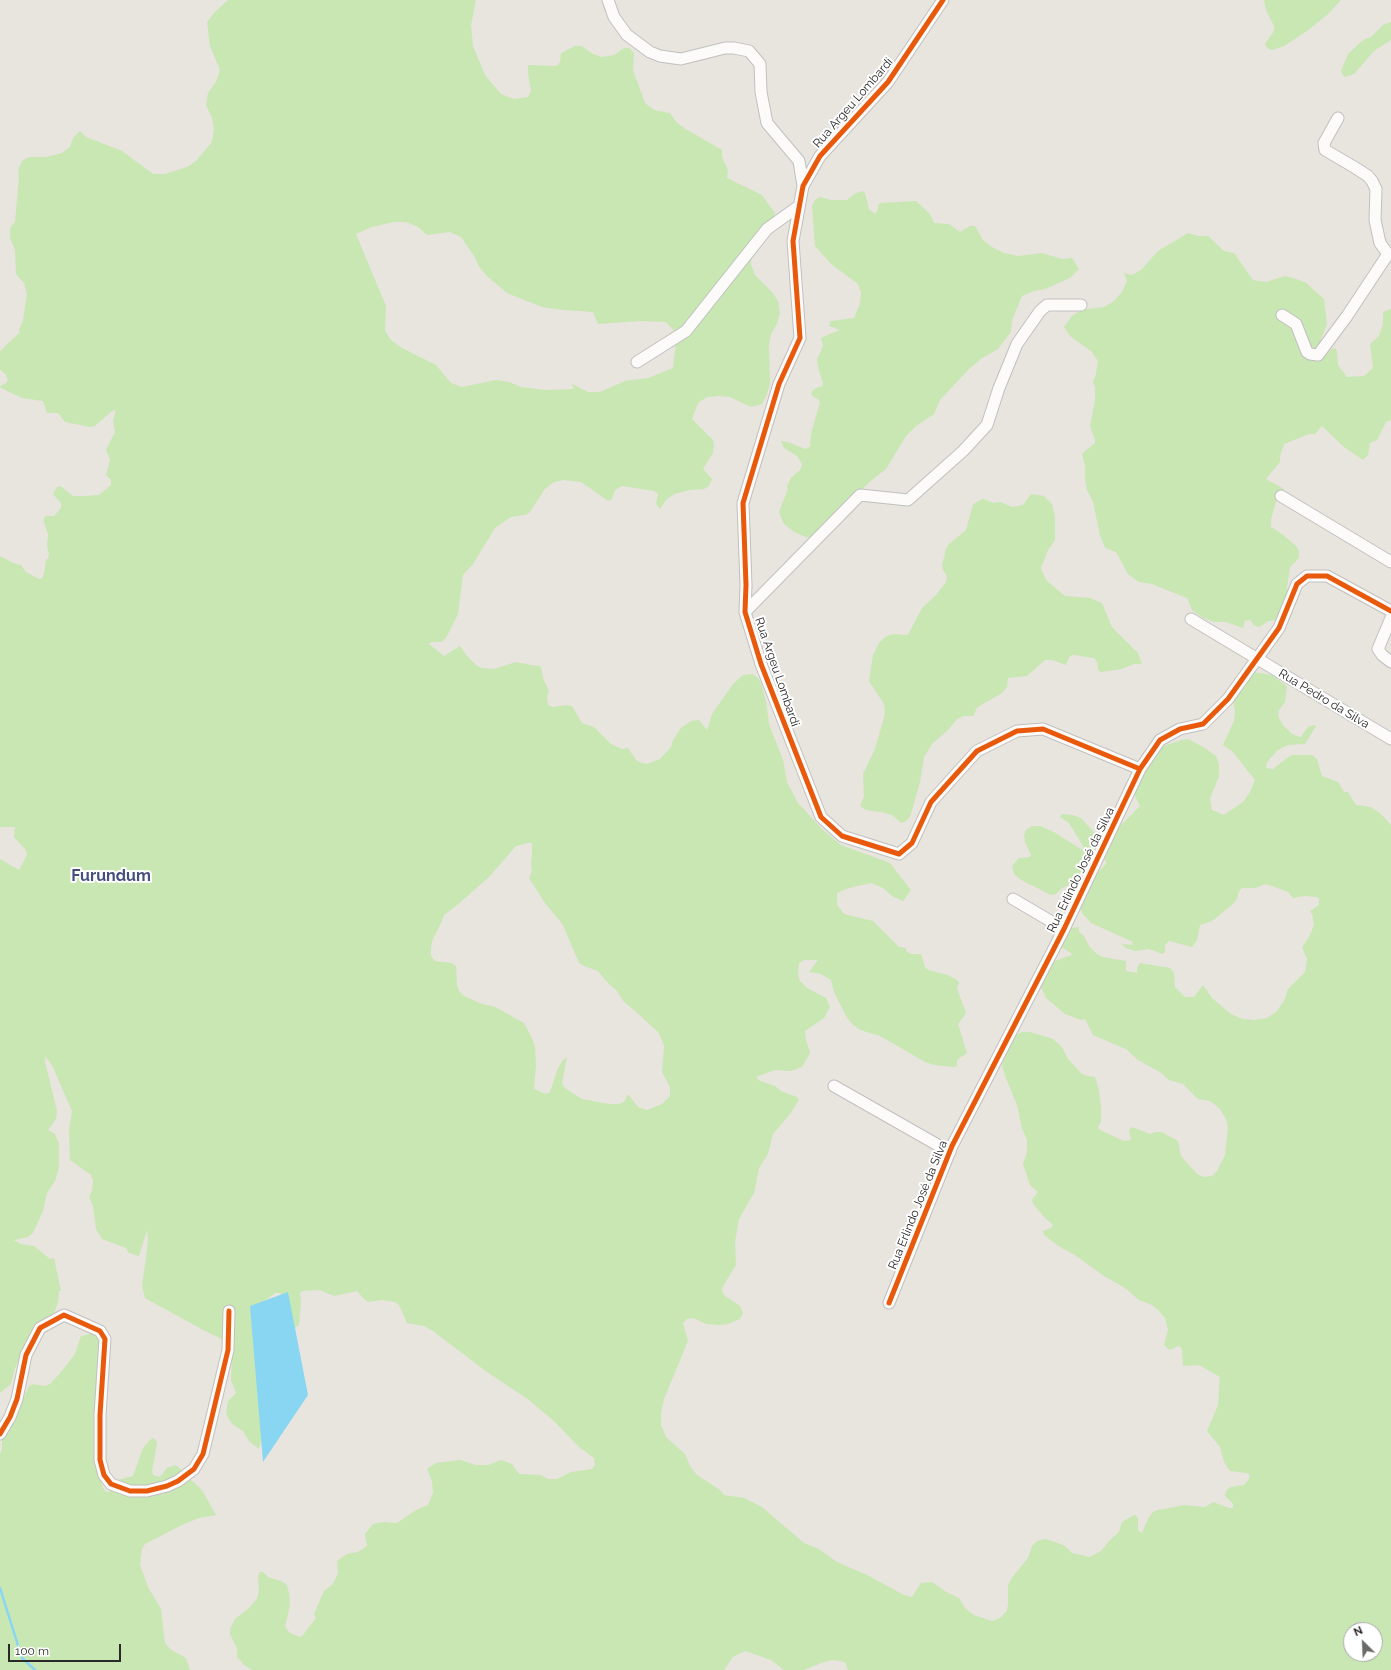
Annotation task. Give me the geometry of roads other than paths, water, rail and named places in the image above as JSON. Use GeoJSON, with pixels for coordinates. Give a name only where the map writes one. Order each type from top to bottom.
{"type":"FeatureCollection","features":[{"type":"Feature","properties":{"kind":"street"},"geometry":{"type":"LineString","coordinates":[[608,0],[614,17],[628,35],[650,52],[660,56],[681,59],[725,48],[734,48],[749,52],[760,64],[761,92],[767,123],[799,161],[803,186]]}},
{"type":"Feature","properties":{"kind":"street","name":"Rua Argeu Lombardi"},"geometry":{"type":"LineString","coordinates":[[943,0],[888,82],[820,156],[803,186],[793,241],[800,338],[779,384],[743,503],[746,585],[745,612],[761,664],[821,817],[842,836],[899,854],[912,843],[931,802],[977,751],[1017,731],[1042,729],[1140,768]]}},
{"type":"Feature","properties":{"kind":"street"},"geometry":{"type":"LineString","coordinates":[[1282,315],[1296,324],[1307,352],[1318,355],[1389,255],[1380,243],[1376,220],[1376,188],[1372,181],[1354,167],[1325,150],[1324,143],[1338,118]]}},
{"type":"Feature","properties":{"kind":"street"},"geometry":{"type":"LineString","coordinates":[[637,362],[686,330],[767,229],[799,206]]}},
{"type":"Feature","properties":{"kind":"street"},"geometry":{"type":"LineString","coordinates":[[745,612],[860,495],[908,500],[963,451],[987,426],[999,388],[1017,344],[1040,311],[1047,305],[1081,305]]}},
{"type":"Feature","properties":{"kind":"street"},"geometry":{"type":"LineString","coordinates":[[1281,496],[1391,562]]}},
{"type":"Feature","properties":{"kind":"street","name":"Rua Erlindo José da Silva"},"geometry":{"type":"LineString","coordinates":[[889,1303],[950,1152],[1064,928],[1140,768],[1160,740],[1180,729],[1203,724],[1228,699],[1279,628],[1297,584],[1307,576],[1326,576],[1391,612]]}},
{"type":"Feature","properties":{"kind":"street"},"geometry":{"type":"LineString","coordinates":[[1391,618],[1378,649],[1382,655],[1391,662]]}},
{"type":"Feature","properties":{"kind":"street","name":"Rua Pedro da Silva"},"geometry":{"type":"LineString","coordinates":[[1191,619],[1391,739]]}},
{"type":"Feature","properties":{"kind":"street"},"geometry":{"type":"LineString","coordinates":[[1013,899],[1064,928]]}},
{"type":"Feature","properties":{"kind":"street"},"geometry":{"type":"LineString","coordinates":[[834,1086],[950,1152]]}},
{"type":"Feature","properties":{"kind":"street"},"geometry":{"type":"LineString","coordinates":[[0,1434],[10,1417],[17,1399],[26,1355],[40,1328],[64,1315],[100,1331],[105,1339],[100,1415],[100,1460],[104,1476],[111,1484],[130,1491],[146,1491],[167,1486],[178,1481],[194,1469],[203,1454],[228,1350],[229,1311]]}},
{"type":"Feature","properties":{"kind":"water"},"geometry":{"type":"Polygon","coordinates":[[[288,1292],[308,1395],[263,1462],[250,1306],[288,1292]]]}},
{"type":"Feature","properties":{"kind":"waterway"},"geometry":{"type":"LineString","coordinates":[[0,1588],[22,1658],[35,1670]]}},
{"type":"Feature","properties":{"kind":"district","name":"Furundum"},"geometry":{"type":"Point","coordinates":[111,876]}}]}
